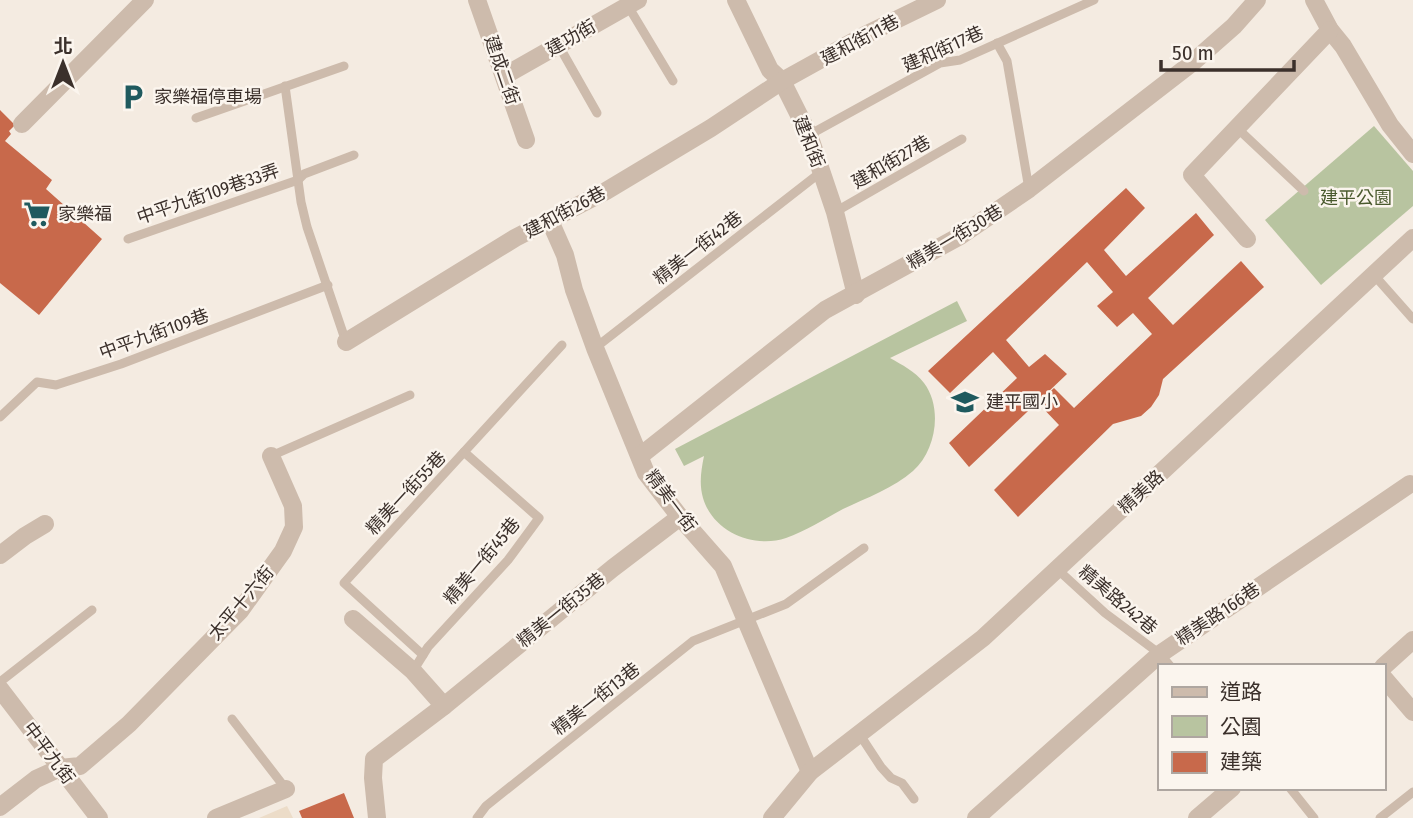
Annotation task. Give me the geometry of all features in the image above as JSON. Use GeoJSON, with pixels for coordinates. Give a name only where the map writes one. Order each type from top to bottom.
{"type":"FeatureCollection","features":[{"type":"Feature","properties":{"kind":"street"},"geometry":{"type":"LineString","coordinates":[[22,124],[145,0]]}},
{"type":"Feature","properties":{"kind":"street","name":"建成二街"},"geometry":{"type":"LineString","coordinates":[[477,0],[526,140]]}},
{"type":"Feature","properties":{"kind":"street","name":"建和街"},"geometry":{"type":"LineString","coordinates":[[736,0],[770,70],[782,81],[809,135],[835,212],[856,295]]}},
{"type":"Feature","properties":{"kind":"street","name":"建和街11巷"},"geometry":{"type":"LineString","coordinates":[[782,81],[937,0]]}},
{"type":"Feature","properties":{"kind":"street","name":"精美一街30巷"},"geometry":{"type":"LineString","coordinates":[[640,456],[825,310],[960,236],[1029,189],[1192,63],[1234,26],[1257,0]]}},
{"type":"Feature","properties":{"kind":"street"},"geometry":{"type":"LineString","coordinates":[[1314,0],[1390,125],[1413,153]]}},
{"type":"Feature","properties":{"kind":"street","name":"建功街"},"geometry":{"type":"LineString","coordinates":[[504,76],[633,3]]}},
{"type":"Feature","properties":{"kind":"street"},"geometry":{"type":"LineString","coordinates":[[1247,239],[1192,175],[1330,30]]}},
{"type":"Feature","properties":{"kind":"street","name":"建和街26巷"},"geometry":{"type":"LineString","coordinates":[[346,342],[515,238],[606,191],[782,81]]}},
{"type":"Feature","properties":{"kind":"street","name":"精美一街"},"geometry":{"type":"LineString","coordinates":[[550,221],[565,255],[574,290],[595,348],[646,473],[723,566],[810,772]]}},
{"type":"Feature","properties":{"kind":"street","name":"精美路"},"geometry":{"type":"LineString","coordinates":[[772,818],[810,772],[983,638],[1413,238]]}},
{"type":"Feature","properties":{"kind":"street","name":"太平十六街"},"geometry":{"type":"LineString","coordinates":[[0,807],[36,779],[60,768],[80,766],[129,724],[240,611],[283,551],[294,527],[293,506],[271,456]]}},
{"type":"Feature","properties":{"kind":"street","name":"精美路166巷"},"geometry":{"type":"LineString","coordinates":[[1165,660],[1410,484]]}},
{"type":"Feature","properties":{"kind":"street","name":"精美一街35巷"},"geometry":{"type":"LineString","coordinates":[[377,818],[374,759],[444,706],[602,576],[680,517]]}},
{"type":"Feature","properties":{"kind":"street"},"geometry":{"type":"LineString","coordinates":[[0,555],[45,524]]}},
{"type":"Feature","properties":{"kind":"street"},"geometry":{"type":"LineString","coordinates":[[353,619],[418,663],[444,706]]}},
{"type":"Feature","properties":{"kind":"street"},"geometry":{"type":"LineString","coordinates":[[1385,665],[1413,640]]}},
{"type":"Feature","properties":{"kind":"street","name":"精美路166巷"},"geometry":{"type":"LineString","coordinates":[[976,818],[1158,666]]}},
{"type":"Feature","properties":{"kind":"street"},"geometry":{"type":"LineString","coordinates":[[1385,679],[1413,712]]}},
{"type":"Feature","properties":{"kind":"street","name":"中平九街"},"geometry":{"type":"LineString","coordinates":[[0,689],[99,818]]}},
{"type":"Feature","properties":{"kind":"street"},"geometry":{"type":"LineString","coordinates":[[216,818],[286,789]]}},
{"type":"Feature","properties":{"kind":"street"},"geometry":{"type":"LineString","coordinates":[[1196,818],[1230,790]]}},
{"type":"Feature","properties":{"kind":"lane","name":"建和街17巷"},"geometry":{"type":"LineString","coordinates":[[809,135],[940,63],[960,60],[1094,0]]}},
{"type":"Feature","properties":{"kind":"lane"},"geometry":{"type":"LineString","coordinates":[[633,3],[673,81]]}},
{"type":"Feature","properties":{"kind":"lane"},"geometry":{"type":"LineString","coordinates":[[997,43],[1007,61],[1029,189]]}},
{"type":"Feature","properties":{"kind":"lane"},"geometry":{"type":"LineString","coordinates":[[559,46],[597,113]]}},
{"type":"Feature","properties":{"kind":"lane"},"geometry":{"type":"LineString","coordinates":[[196,118],[344,66]]}},
{"type":"Feature","properties":{"kind":"lane","name":"中平九街109巷33弄"},"geometry":{"type":"LineString","coordinates":[[285,86],[298,180]]}},
{"type":"Feature","properties":{"kind":"lane"},"geometry":{"type":"LineString","coordinates":[[1237,128],[1304,191]]}},
{"type":"Feature","properties":{"kind":"lane","name":"建和街27巷"},"geometry":{"type":"LineString","coordinates":[[835,212],[962,139]]}},
{"type":"Feature","properties":{"kind":"lane","name":"中平九街109巷33弄"},"geometry":{"type":"LineString","coordinates":[[128,239],[298,180],[304,174],[354,155]]}},
{"type":"Feature","properties":{"kind":"lane","name":"精美一街42巷"},"geometry":{"type":"LineString","coordinates":[[595,348],[821,172]]}},
{"type":"Feature","properties":{"kind":"lane"},"geometry":{"type":"LineString","coordinates":[[298,180],[307,227],[346,342]]}},
{"type":"Feature","properties":{"kind":"lane"},"geometry":{"type":"LineString","coordinates":[[1374,275],[1413,319]]}},
{"type":"Feature","properties":{"kind":"lane","name":"中平九街109巷"},"geometry":{"type":"LineString","coordinates":[[0,417],[37,382],[56,385],[121,364],[328,285]]}},
{"type":"Feature","properties":{"kind":"lane","name":"精美一街55巷"},"geometry":{"type":"LineString","coordinates":[[418,663],[344,583],[562,345]]}},
{"type":"Feature","properties":{"kind":"lane","name":"太平十六街"},"geometry":{"type":"LineString","coordinates":[[271,456],[410,395]]}},
{"type":"Feature","properties":{"kind":"lane","name":"精美一街45巷"},"geometry":{"type":"LineString","coordinates":[[418,663],[508,560],[540,517],[464,452]]}},
{"type":"Feature","properties":{"kind":"lane","name":"精美一街13巷"},"geometry":{"type":"LineString","coordinates":[[477,818],[486,806],[693,641],[786,604],[864,548]]}},
{"type":"Feature","properties":{"kind":"lane","name":"精美路242巷"},"geometry":{"type":"LineString","coordinates":[[1057,569],[1105,613],[1165,660]]}},
{"type":"Feature","properties":{"kind":"lane"},"geometry":{"type":"LineString","coordinates":[[0,682],[92,610]]}},
{"type":"Feature","properties":{"kind":"lane"},"geometry":{"type":"LineString","coordinates":[[232,719],[286,789]]}},
{"type":"Feature","properties":{"kind":"lane"},"geometry":{"type":"LineString","coordinates":[[860,735],[881,767],[891,778],[902,783],[914,799]]}},
{"type":"Feature","properties":{"kind":"lane"},"geometry":{"type":"LineString","coordinates":[[1292,790],[1314,818]]}},
{"type":"Feature","properties":{"kind":"lane"},"geometry":{"type":"LineString","coordinates":[[1380,818],[1413,792]]}},
{"type":"Feature","properties":{"kind":"green space","name":"建平公園"},"geometry":{"type":"Polygon","coordinates":[[[1374,126],[1413,171],[1413,206],[1321,285],[1265,220],[1374,126]]]}},
{"type":"Feature","properties":{"kind":"green space"},"geometry":{"type":"Polygon","coordinates":[[[957,301],[967,321],[890,358],[924,383],[934,404],[932,441],[921,463],[913,471],[889,488],[808,528],[774,541],[736,535],[716,520],[708,510],[702,493],[704,456],[684,466],[675,449],[957,301]]]}},
{"type":"Feature","properties":{"kind":"shaded area"},"geometry":{"type":"Polygon","coordinates":[[[287,806],[293,818],[259,818],[287,806]]]}},
{"type":"Feature","properties":{"kind":"building","name":"家樂福"},"geometry":{"type":"Polygon","coordinates":[[[0,110],[15,125],[5,141],[52,180],[46,189],[102,239],[39,315],[0,283],[0,110]]]}},
{"type":"Feature","properties":{"kind":"building"},"geometry":{"type":"Polygon","coordinates":[[[1126,188],[1145,208],[1104,250],[1126,276],[1196,213],[1214,235],[1148,298],[1173,325],[1241,261],[1264,287],[1163,379],[1159,395],[1151,407],[1141,416],[1113,424],[1018,517],[994,490],[1059,425],[1038,403],[1054,388],[1074,408],[1152,334],[1133,313],[1117,327],[1097,306],[1113,292],[1087,262],[1006,340],[1029,367],[1045,354],[1067,374],[969,467],[949,443],[1017,378],[993,352],[950,393],[928,371],[1126,188]]]}},
{"type":"Feature","properties":{"kind":"building"},"geometry":{"type":"Polygon","coordinates":[[[344,793],[354,818],[302,818],[299,811],[344,793]]]}},
{"type":"Feature","properties":{"kind":"place","name":"家樂福停車場"},"geometry":{"type":"Point","coordinates":[133,97]}},
{"type":"Feature","properties":{"kind":"place","name":"家樂福"},"geometry":{"type":"Point","coordinates":[37,214]}},
{"type":"Feature","properties":{"kind":"place","name":"建平國小"},"geometry":{"type":"Point","coordinates":[965,402]}}]}
